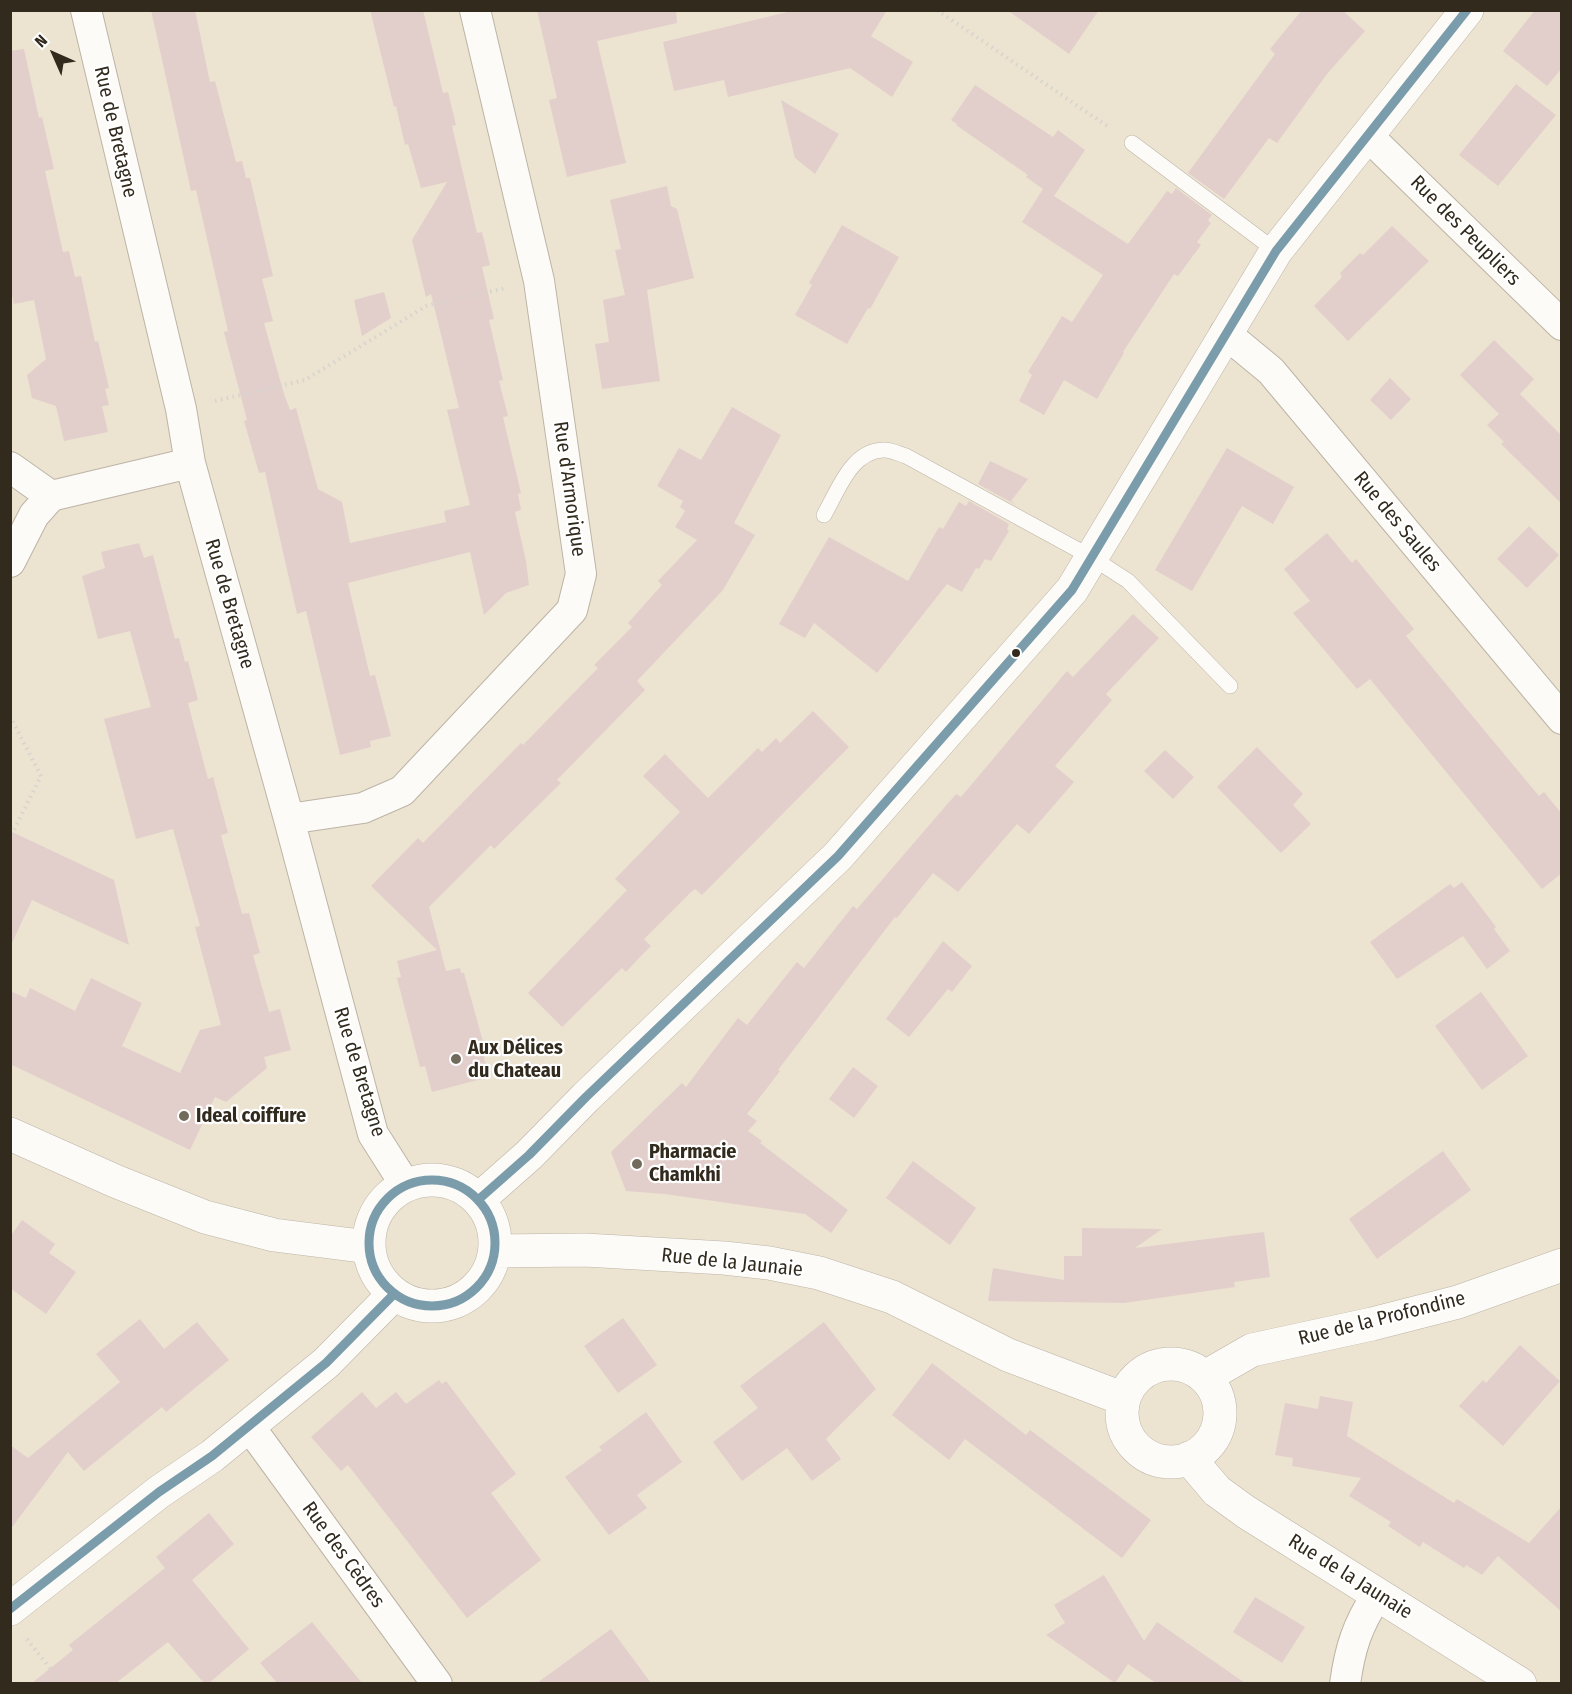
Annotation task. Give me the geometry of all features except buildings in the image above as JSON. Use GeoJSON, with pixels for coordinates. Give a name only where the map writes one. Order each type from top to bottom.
{"type":"FeatureCollection","features":[{"type":"Feature","properties":{"kind":"street","name":"Rue de Bretagne"},"geometry":{"type":"LineString","coordinates":[[87,10],[181,409],[190,463],[374,1134],[406,1186]]}},
{"type":"Feature","properties":{"kind":"street","name":"Rue d'Armorique"},"geometry":{"type":"LineString","coordinates":[[289,819],[363,808],[402,791],[572,610],[581,574],[539,281],[475,10]]}},
{"type":"Feature","properties":{"kind":"street"},"geometry":{"type":"LineString","coordinates":[[478,1200],[529,1155],[586,1097],[838,856],[1072,590],[1276,251],[1467,10]]}},
{"type":"Feature","properties":{"kind":"street","name":"Rue des Peupliers"},"geometry":{"type":"LineString","coordinates":[[1368,136],[1562,326]]}},
{"type":"Feature","properties":{"kind":"street","name":"Rue des Saules"},"geometry":{"type":"LineString","coordinates":[[1225,333],[1271,371],[1562,719]]}},
{"type":"Feature","properties":{"kind":"street"},"geometry":{"type":"LineString","coordinates":[[10,562],[34,515],[51,496],[190,463]]}},
{"type":"Feature","properties":{"kind":"street"},"geometry":{"type":"LineString","coordinates":[[10,467],[51,496]]}},
{"type":"Feature","properties":{"kind":"street"},"geometry":{"type":"LineString","coordinates":[[10,1134],[115,1181],[205,1217],[274,1236],[369,1247]]}},
{"type":"Feature","properties":{"kind":"street"},"geometry":{"type":"LineString","coordinates":[[437,1180],[452,1183],[466,1190],[478,1200],[489,1214],[494,1230],[495,1251],[488,1271],[478,1286],[459,1300],[435,1306],[420,1305],[394,1294],[381,1281],[372,1264],[369,1247],[372,1224],[382,1204],[393,1193],[421,1181],[437,1180]]}},
{"type":"Feature","properties":{"kind":"street","name":"Rue de la Jaunaie"},"geometry":{"type":"LineString","coordinates":[[495,1251],[585,1250],[724,1258],[769,1263],[819,1273],[892,1297],[1008,1355],[1124,1399]]}},
{"type":"Feature","properties":{"kind":"street","name":"Rue de la Profondine"},"geometry":{"type":"LineString","coordinates":[[1205,1377],[1252,1350],[1372,1324],[1458,1302],[1562,1265]]}},
{"type":"Feature","properties":{"kind":"street"},"geometry":{"type":"LineString","coordinates":[[18,1623],[159,1492],[212,1456],[326,1363],[394,1294]]}},
{"type":"Feature","properties":{"kind":"street"},"geometry":{"type":"LineString","coordinates":[[1168,1364],[1180,1365],[1205,1377],[1217,1397],[1220,1412],[1219,1422],[1211,1442],[1196,1455],[1166,1462],[1144,1454],[1136,1448],[1124,1429],[1122,1417],[1124,1399],[1130,1385],[1137,1377],[1157,1366],[1168,1364]]}},
{"type":"Feature","properties":{"kind":"street","name":"Rue des Cèdres"},"geometry":{"type":"LineString","coordinates":[[249,1426],[437,1683]]}},
{"type":"Feature","properties":{"kind":"street","name":"Rue de la Jaunaie"},"geometry":{"type":"LineString","coordinates":[[1189,1458],[1217,1491],[1377,1595],[1520,1683]]}},
{"type":"Feature","properties":{"kind":"street"},"geometry":{"type":"LineString","coordinates":[[1345,1683],[1355,1635],[1377,1595]]}},
{"type":"Feature","properties":{"kind":"lane"},"geometry":{"type":"LineString","coordinates":[[1132,143],[1276,251]]}},
{"type":"Feature","properties":{"kind":"lane"},"geometry":{"type":"LineString","coordinates":[[824,515],[852,466],[863,456],[884,449],[906,456],[1091,557],[1128,581],[1230,686]]}},
{"type":"Feature","properties":{"kind":"path"},"geometry":{"type":"LineString","coordinates":[[937,10],[1132,143]]}},
{"type":"Feature","properties":{"kind":"path"},"geometry":{"type":"LineString","coordinates":[[181,409],[305,380],[428,305],[539,281]]}},
{"type":"Feature","properties":{"kind":"path"},"geometry":{"type":"LineString","coordinates":[[10,716],[40,776],[10,838]]}},
{"type":"Feature","properties":{"kind":"path"},"geometry":{"type":"LineString","coordinates":[[18,1623],[62,1683]]}},
{"type":"Feature","properties":{"kind":"transit line"},"geometry":{"type":"LineString","coordinates":[[478,1200],[529,1155],[586,1097],[838,856],[1072,590],[1276,251],[1467,10]]}},
{"type":"Feature","properties":{"kind":"transit line"},"geometry":{"type":"LineString","coordinates":[[432,1180],[456,1185],[476,1199],[490,1219],[495,1243],[490,1267],[476,1287],[456,1301],[432,1306],[408,1301],[388,1287],[374,1267],[369,1243],[374,1219],[388,1199],[408,1185],[432,1180]]}},
{"type":"Feature","properties":{"kind":"transit line"},"geometry":{"type":"LineString","coordinates":[[10,1609],[159,1492],[212,1456],[326,1363],[394,1294]]}},
{"type":"Feature","properties":{"kind":"place","name":"Aux Délices du Chateau"},"geometry":{"type":"Point","coordinates":[456,1059]}},
{"type":"Feature","properties":{"kind":"place","name":"Ideal coiffure"},"geometry":{"type":"Point","coordinates":[184,1116]}},
{"type":"Feature","properties":{"kind":"place","name":"Pharmacie Chamkhi"},"geometry":{"type":"Point","coordinates":[637,1164]}}]}
